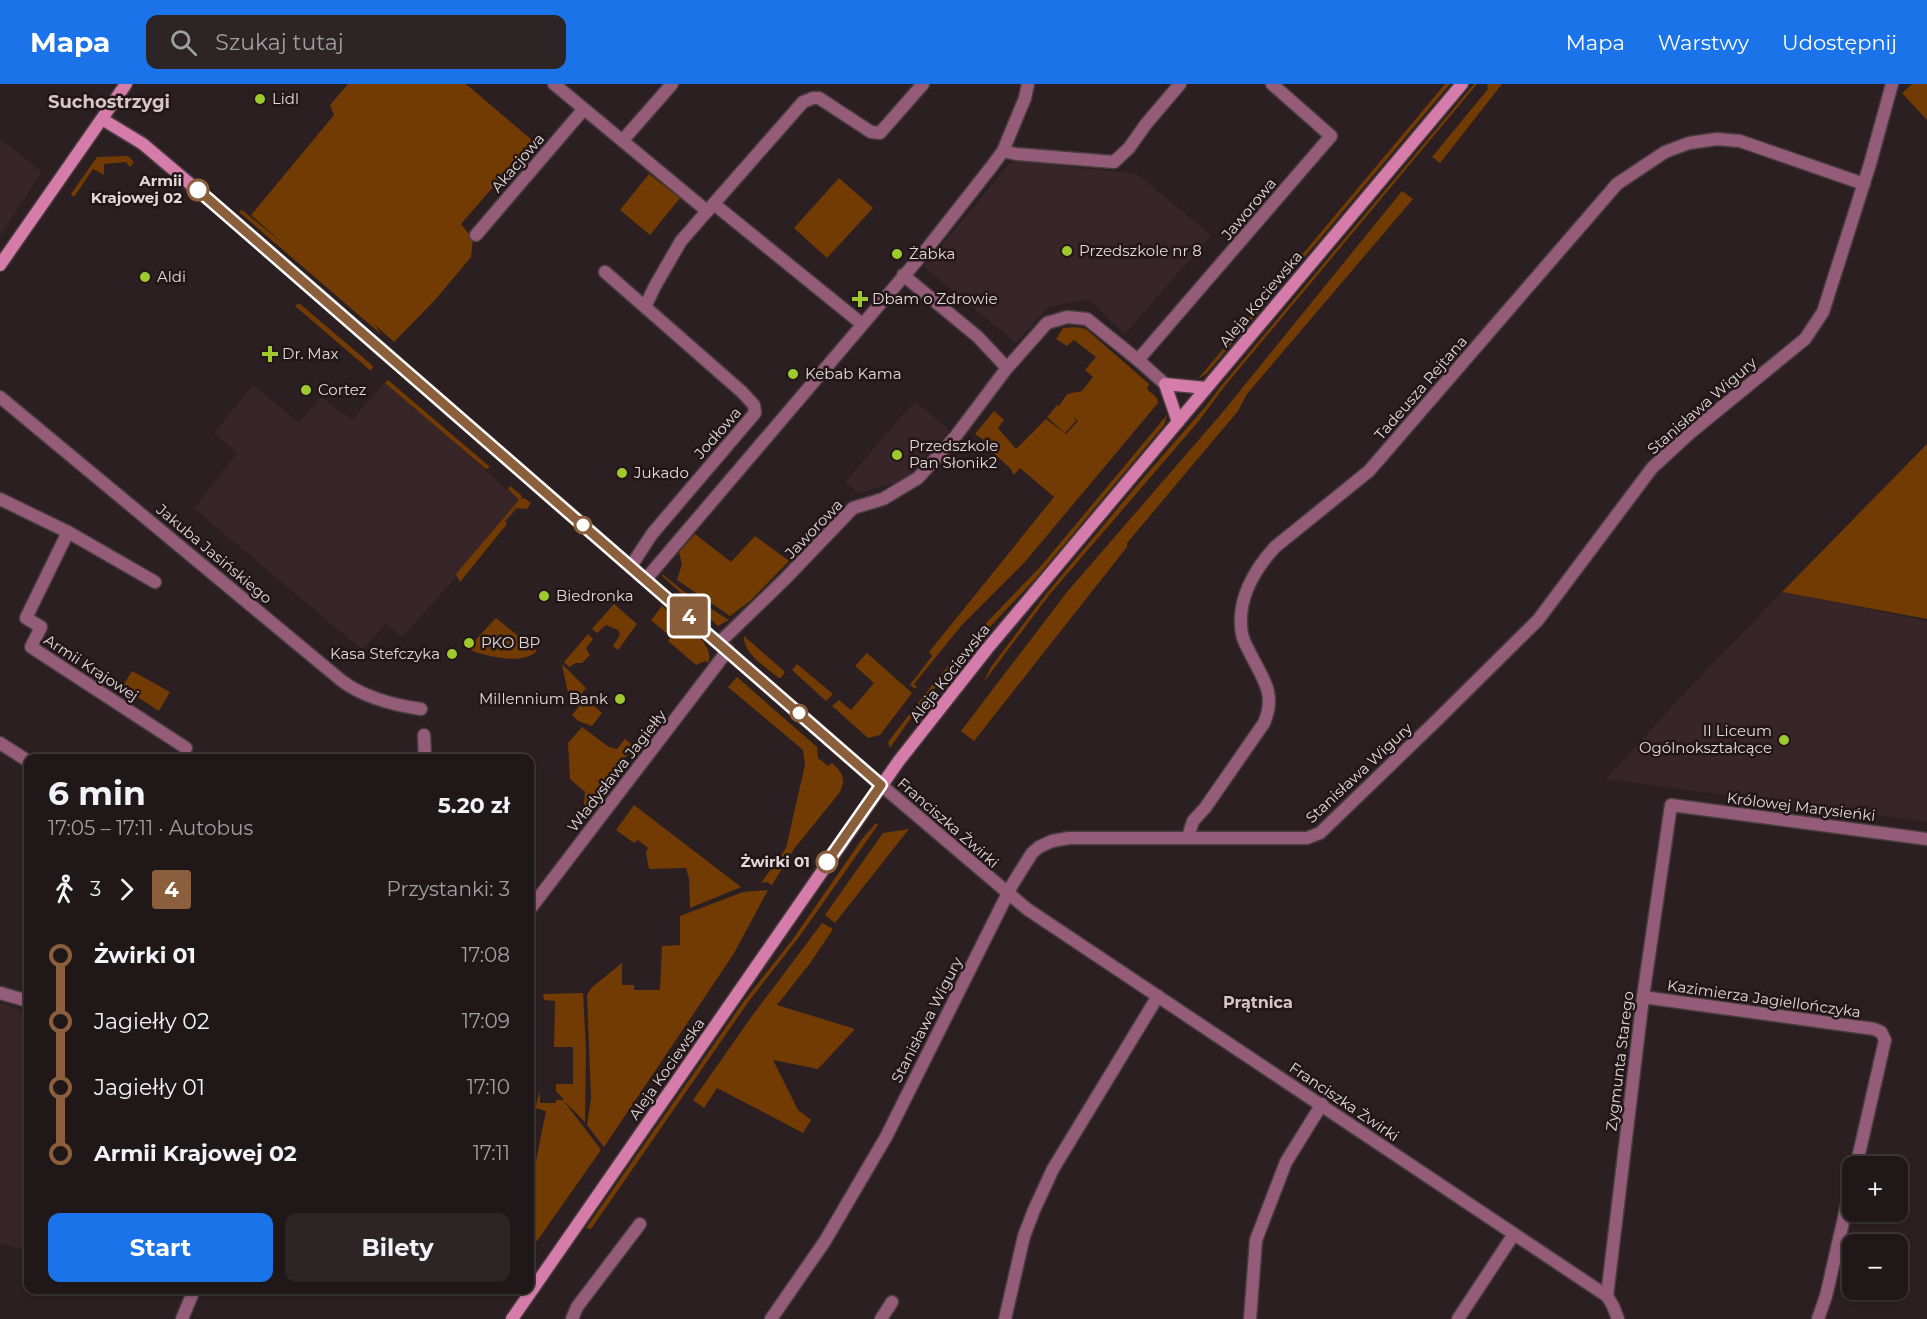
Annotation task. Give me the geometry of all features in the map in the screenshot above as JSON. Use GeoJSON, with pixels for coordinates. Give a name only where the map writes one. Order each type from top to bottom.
{"type":"FeatureCollection","features":[{"type":"Feature","properties":{"kind":"street"},"geometry":{"type":"LineString","coordinates":[[0,264],[126,84]]}},
{"type":"Feature","properties":{"kind":"street"},"geometry":{"type":"LineString","coordinates":[[554,84],[584,110],[862,324]]}},
{"type":"Feature","properties":{"kind":"street"},"geometry":{"type":"LineString","coordinates":[[623,140],[672,84]]}},
{"type":"Feature","properties":{"kind":"street"},"geometry":{"type":"LineString","coordinates":[[645,307],[654,286],[681,241],[796,108],[807,99],[825,101],[871,132],[880,133],[923,84]]}},
{"type":"Feature","properties":{"kind":"street"},"geometry":{"type":"LineString","coordinates":[[646,579],[932,242],[1004,151],[1025,98],[1028,84]]}},
{"type":"Feature","properties":{"kind":"street"},"geometry":{"type":"LineString","coordinates":[[1004,151],[1114,162],[1129,148],[1180,84]]}},
{"type":"Feature","properties":{"kind":"street","name":"Jaworowa"},"geometry":{"type":"LineString","coordinates":[[1138,360],[1331,136],[1272,84]]}},
{"type":"Feature","properties":{"kind":"street","name":"Aleja Kociewska"},"geometry":{"type":"LineString","coordinates":[[534,1287],[881,785],[987,649],[1462,84]]}},
{"type":"Feature","properties":{"kind":"street","name":"Stanisława Wigury"},"geometry":{"type":"LineString","coordinates":[[771,1319],[825,1241],[886,1137],[1008,894],[1032,853],[1052,841],[1081,837],[1314,836],[1320,833],[1538,620],[1652,468],[1690,433],[1804,339],[1822,312],[1864,184],[1892,84]]}},
{"type":"Feature","properties":{"kind":"street","name":"Akacjowa"},"geometry":{"type":"LineString","coordinates":[[476,235],[584,110]]}},
{"type":"Feature","properties":{"kind":"street","name":"Franciszka Żwirki"},"geometry":{"type":"LineString","coordinates":[[102,119],[143,144],[160,158],[881,785],[1027,909],[1607,1296]]}},
{"type":"Feature","properties":{"kind":"street","name":"Tadeusza Rejtana"},"geometry":{"type":"LineString","coordinates":[[1188,837],[1193,821],[1205,808],[1251,742],[1270,709],[1269,694],[1242,635],[1241,615],[1245,593],[1264,559],[1275,547],[1369,471],[1617,184],[1665,152],[1689,143],[1717,139],[1740,141],[1864,184]]}},
{"type":"Feature","properties":{"kind":"street","name":"Jodłowa"},"geometry":{"type":"LineString","coordinates":[[605,273],[754,405],[754,414],[652,534],[631,566]]}},
{"type":"Feature","properties":{"kind":"street"},"geometry":{"type":"LineString","coordinates":[[903,275],[978,337],[1007,368]]}},
{"type":"Feature","properties":{"kind":"street","name":"Jaworowa"},"geometry":{"type":"LineString","coordinates":[[723,646],[854,508],[883,499],[918,478],[955,437],[1007,368],[1047,323],[1067,317],[1087,319],[1165,384]]}},
{"type":"Feature","properties":{"kind":"street"},"geometry":{"type":"LineString","coordinates":[[1178,422],[1165,384],[1206,388]]}},
{"type":"Feature","properties":{"kind":"street","name":"Jakuba Jasińskiego"},"geometry":{"type":"LineString","coordinates":[[0,397],[349,686],[375,699],[398,706],[421,709]]}},
{"type":"Feature","properties":{"kind":"street"},"geometry":{"type":"LineString","coordinates":[[0,500],[68,532],[155,582]]}},
{"type":"Feature","properties":{"kind":"street","name":"Armii Krajowej"},"geometry":{"type":"LineString","coordinates":[[68,532],[26,618],[41,627],[31,648],[186,748]]}},
{"type":"Feature","properties":{"kind":"street","name":"Władysława Jagiełły"},"geometry":{"type":"LineString","coordinates":[[534,904],[723,646]]}},
{"type":"Feature","properties":{"kind":"street"},"geometry":{"type":"LineString","coordinates":[[424,735],[425,754]]}},
{"type":"Feature","properties":{"kind":"street"},"geometry":{"type":"LineString","coordinates":[[0,743],[24,758]]}},
{"type":"Feature","properties":{"kind":"street","name":"Królowej Marysieńki"},"geometry":{"type":"LineString","coordinates":[[1671,806],[1927,839]]}},
{"type":"Feature","properties":{"kind":"street","name":"Zygmunta Starego"},"geometry":{"type":"LineString","coordinates":[[1607,1296],[1642,997],[1671,806]]}},
{"type":"Feature","properties":{"kind":"street"},"geometry":{"type":"LineString","coordinates":[[0,993],[24,1000]]}},
{"type":"Feature","properties":{"kind":"street"},"geometry":{"type":"LineString","coordinates":[[1005,1319],[1024,1236],[1034,1210],[1053,1170],[1158,996]]}},
{"type":"Feature","properties":{"kind":"street","name":"Kazimierza Jagiellończyka"},"geometry":{"type":"LineString","coordinates":[[1642,997],[1881,1032],[1885,1040],[1859,1156]]}},
{"type":"Feature","properties":{"kind":"street"},"geometry":{"type":"LineString","coordinates":[[1250,1319],[1256,1240],[1286,1162],[1322,1104]]}},
{"type":"Feature","properties":{"kind":"street"},"geometry":{"type":"LineString","coordinates":[[1818,1319],[1826,1296],[1843,1222]]}},
{"type":"Feature","properties":{"kind":"street"},"geometry":{"type":"LineString","coordinates":[[572,1319],[577,1307],[640,1224]]}},
{"type":"Feature","properties":{"kind":"street"},"geometry":{"type":"LineString","coordinates":[[1458,1319],[1514,1234]]}},
{"type":"Feature","properties":{"kind":"street"},"geometry":{"type":"LineString","coordinates":[[182,1319],[192,1294]]}},
{"type":"Feature","properties":{"kind":"street","name":"Aleja Kociewska"},"geometry":{"type":"LineString","coordinates":[[512,1319],[529,1294]]}},
{"type":"Feature","properties":{"kind":"street"},"geometry":{"type":"LineString","coordinates":[[1607,1296],[1618,1319]]}},
{"type":"Feature","properties":{"kind":"street"},"geometry":{"type":"LineString","coordinates":[[881,1319],[892,1302]]}},
{"type":"Feature","properties":{"kind":"shaded area"},"geometry":{"type":"Polygon","coordinates":[[[348,84],[466,84],[533,141],[461,224],[473,239],[471,257],[435,300],[394,342],[374,324],[382,335],[239,212],[242,210],[285,245],[251,215],[334,115],[330,105],[348,84]]]}},
{"type":"Feature","properties":{"kind":"shaded area"},"geometry":{"type":"Polygon","coordinates":[[[1445,84],[1450,84],[1207,373],[1198,379],[1445,84]]]}},
{"type":"Feature","properties":{"kind":"shaded area"},"geometry":{"type":"Polygon","coordinates":[[[1474,84],[1477,84],[1224,387],[1198,422],[1050,594],[983,683],[991,667],[1046,594],[1474,84]]]}},
{"type":"Feature","properties":{"kind":"shaded area"},"geometry":{"type":"Polygon","coordinates":[[[1487,84],[1502,84],[1440,163],[1432,157],[1488,89],[1487,84]]]}},
{"type":"Feature","properties":{"kind":"shaded area"},"geometry":{"type":"Polygon","coordinates":[[[1912,84],[1927,84],[1927,120],[1902,93],[1912,84]]]}},
{"type":"Feature","properties":{"kind":"shaded area"},"geometry":{"type":"Polygon","coordinates":[[[0,139],[42,172],[0,236],[0,139]]]}},
{"type":"Feature","properties":{"kind":"shaded area"},"geometry":{"type":"Polygon","coordinates":[[[128,156],[134,162],[130,167],[126,162],[104,164],[104,175],[93,169],[74,197],[71,194],[97,157],[128,156]]]}},
{"type":"Feature","properties":{"kind":"shaded area","name":"Przedszkole nr 8"},"geometry":{"type":"Polygon","coordinates":[[[1017,161],[1137,174],[1211,235],[1125,334],[1088,299],[1048,307],[1016,343],[924,267],[1009,164],[1017,161]]]}},
{"type":"Feature","properties":{"kind":"shaded area"},"geometry":{"type":"Polygon","coordinates":[[[649,174],[680,198],[650,235],[620,210],[649,174]]]}},
{"type":"Feature","properties":{"kind":"shaded area"},"geometry":{"type":"Polygon","coordinates":[[[839,178],[873,208],[827,258],[794,228],[839,178]]]}},
{"type":"Feature","properties":{"kind":"shaded area"},"geometry":{"type":"Polygon","coordinates":[[[1402,191],[1413,199],[1247,394],[1238,411],[1127,543],[1127,547],[974,741],[961,731],[1067,592],[1222,413],[1402,191]]]}},
{"type":"Feature","properties":{"kind":"shaded area"},"geometry":{"type":"Polygon","coordinates":[[[299,303],[373,366],[371,371],[295,306],[299,303]]]}},
{"type":"Feature","properties":{"kind":"shaded area"},"geometry":{"type":"Polygon","coordinates":[[[1063,328],[1086,329],[1149,384],[1147,389],[1157,398],[1158,403],[1024,563],[961,626],[914,684],[917,687],[915,689],[910,685],[932,656],[929,652],[1054,497],[1020,468],[1014,475],[1010,468],[981,442],[984,440],[975,434],[994,411],[1004,420],[998,428],[1016,449],[1046,419],[1066,434],[1078,421],[1073,417],[1076,421],[1065,433],[1047,417],[1057,405],[1059,406],[1067,394],[1082,391],[1093,377],[1085,370],[1096,357],[1074,340],[1067,346],[1056,339],[1063,328]]]}},
{"type":"Feature","properties":{"kind":"shaded area"},"geometry":{"type":"Polygon","coordinates":[[[387,380],[523,504],[402,637],[386,624],[362,650],[194,508],[237,453],[214,433],[253,385],[299,423],[321,397],[352,420],[387,380]]]}},
{"type":"Feature","properties":{"kind":"shaded area"},"geometry":{"type":"Polygon","coordinates":[[[388,380],[490,467],[486,469],[385,383],[388,380]]]}},
{"type":"Feature","properties":{"kind":"shaded area","name":"Przedszkole Pan Słonik2"},"geometry":{"type":"Polygon","coordinates":[[[915,401],[949,430],[905,480],[858,493],[845,482],[915,401]]]}},
{"type":"Feature","properties":{"kind":"shaded area"},"geometry":{"type":"Polygon","coordinates":[[[1167,415],[1164,425],[1036,578],[953,666],[915,712],[890,748],[888,742],[936,680],[1041,566],[1167,415]]]}},
{"type":"Feature","properties":{"kind":"shaded area"},"geometry":{"type":"Polygon","coordinates":[[[1927,444],[1927,619],[1782,592],[1927,444]]]}},
{"type":"Feature","properties":{"kind":"shaded area"},"geometry":{"type":"Polygon","coordinates":[[[510,486],[522,496],[521,499],[524,498],[531,503],[527,509],[516,508],[505,521],[507,524],[460,582],[456,574],[519,500],[508,489],[510,486]]]}},
{"type":"Feature","properties":{"kind":"shaded area"},"geometry":{"type":"Polygon","coordinates":[[[695,534],[731,562],[755,536],[789,561],[750,601],[730,616],[677,580],[682,564],[679,552],[695,534]]]}},
{"type":"Feature","properties":{"kind":"shaded area"},"geometry":{"type":"Polygon","coordinates":[[[662,574],[686,593],[729,620],[718,626],[662,574]]]}},
{"type":"Feature","properties":{"kind":"shaded area","name":"II Liceum Ogólnokształcące"},"geometry":{"type":"Polygon","coordinates":[[[1782,592],[1927,621],[1927,822],[1606,779],[1782,592]]]}},
{"type":"Feature","properties":{"kind":"shaded area"},"geometry":{"type":"Polygon","coordinates":[[[614,604],[637,624],[618,650],[613,646],[620,635],[618,630],[606,625],[597,633],[592,629],[614,604]]]}},
{"type":"Feature","properties":{"kind":"shaded area"},"geometry":{"type":"Polygon","coordinates":[[[662,606],[703,641],[709,654],[708,663],[705,661],[696,665],[668,641],[671,637],[651,620],[662,606]]]}},
{"type":"Feature","properties":{"kind":"shaded area"},"geometry":{"type":"Polygon","coordinates":[[[496,618],[537,651],[530,656],[513,659],[493,657],[467,649],[496,618]]]}},
{"type":"Feature","properties":{"kind":"shaded area"},"geometry":{"type":"Polygon","coordinates":[[[588,634],[593,639],[586,648],[590,655],[582,663],[569,667],[564,662],[588,634]]]}},
{"type":"Feature","properties":{"kind":"shaded area"},"geometry":{"type":"Polygon","coordinates":[[[744,636],[785,672],[781,678],[751,654],[747,649],[744,636]]]}},
{"type":"Feature","properties":{"kind":"shaded area"},"geometry":{"type":"Polygon","coordinates":[[[867,653],[912,693],[880,735],[868,738],[832,706],[839,700],[851,710],[874,683],[855,666],[867,653]]]}},
{"type":"Feature","properties":{"kind":"shaded area"},"geometry":{"type":"Polygon","coordinates":[[[797,664],[833,694],[826,701],[792,670],[797,664]]]}},
{"type":"Feature","properties":{"kind":"shaded area"},"geometry":{"type":"Polygon","coordinates":[[[562,665],[586,688],[571,707],[562,665]]]}},
{"type":"Feature","properties":{"kind":"shaded area"},"geometry":{"type":"Polygon","coordinates":[[[132,671],[170,692],[159,711],[122,687],[132,671]]]}},
{"type":"Feature","properties":{"kind":"shaded area"},"geometry":{"type":"Polygon","coordinates":[[[737,677],[817,747],[818,758],[828,766],[832,763],[841,773],[843,780],[840,792],[794,849],[772,885],[767,882],[761,883],[786,848],[805,765],[803,750],[728,687],[737,677]]]}},
{"type":"Feature","properties":{"kind":"shaded area"},"geometry":{"type":"Polygon","coordinates":[[[586,698],[602,713],[592,726],[578,721],[572,715],[586,698]]]}},
{"type":"Feature","properties":{"kind":"shaded area"},"geometry":{"type":"Polygon","coordinates":[[[582,727],[609,747],[617,749],[625,739],[634,746],[587,807],[584,804],[585,792],[570,779],[568,743],[582,727]]]}},
{"type":"Feature","properties":{"kind":"shaded area"},"geometry":{"type":"Polygon","coordinates":[[[634,805],[741,887],[690,908],[689,879],[686,868],[649,869],[646,853],[648,848],[638,840],[634,843],[616,830],[634,805]]]}},
{"type":"Feature","properties":{"kind":"shaded area"},"geometry":{"type":"Polygon","coordinates":[[[876,823],[878,825],[799,937],[749,1001],[591,1229],[586,1228],[744,1001],[793,939],[862,839],[876,823]]]}},
{"type":"Feature","properties":{"kind":"shaded area"},"geometry":{"type":"Polygon","coordinates":[[[909,829],[835,923],[825,915],[883,833],[909,829]]]}},
{"type":"Feature","properties":{"kind":"shaded area"},"geometry":{"type":"Polygon","coordinates":[[[768,890],[733,955],[604,1147],[587,1125],[591,1098],[587,995],[591,988],[622,963],[622,985],[634,985],[634,990],[660,990],[662,946],[680,945],[680,916],[743,892],[768,890]]]}},
{"type":"Feature","properties":{"kind":"shaded area"},"geometry":{"type":"Polygon","coordinates":[[[822,923],[833,929],[811,962],[777,1005],[855,1029],[818,1069],[773,1060],[798,1110],[811,1120],[803,1133],[717,1088],[704,1108],[693,1100],[822,923]]]}},
{"type":"Feature","properties":{"kind":"shaded area"},"geometry":{"type":"Polygon","coordinates":[[[583,993],[586,1050],[585,1122],[564,1101],[601,1150],[537,1241],[534,1240],[534,1171],[546,1111],[535,1108],[540,1091],[540,1103],[556,1103],[556,1100],[564,1100],[556,1091],[556,1084],[573,1084],[573,1047],[554,1047],[555,1001],[544,1000],[543,994],[583,993]]]}},
{"type":"Feature","properties":{"kind":"shaded area"},"geometry":{"type":"Polygon","coordinates":[[[0,1003],[24,1011],[24,1250],[0,1243],[0,1003]]]}},
{"type":"Feature","properties":{"kind":"bus line","name":"4"},"geometry":{"type":"LineString","coordinates":[[198,190],[881,785],[827,862]]}},
{"type":"Feature","properties":{"kind":"place","name":"Lidl"},"geometry":{"type":"Point","coordinates":[260,99]}},
{"type":"Feature","properties":{"kind":"place","name":"Armii Krajowej 02"},"geometry":{"type":"Point","coordinates":[198,190]}},
{"type":"Feature","properties":{"kind":"place","name":"Przedszkole nr 8"},"geometry":{"type":"Point","coordinates":[1067,251]}},
{"type":"Feature","properties":{"kind":"place","name":"Żabka"},"geometry":{"type":"Point","coordinates":[897,254]}},
{"type":"Feature","properties":{"kind":"place","name":"Aldi"},"geometry":{"type":"Point","coordinates":[145,277]}},
{"type":"Feature","properties":{"kind":"place","name":"Dbam o Zdrowie"},"geometry":{"type":"Point","coordinates":[860,299]}},
{"type":"Feature","properties":{"kind":"place","name":"Dr. Max"},"geometry":{"type":"Point","coordinates":[270,354]}},
{"type":"Feature","properties":{"kind":"place","name":"Kebab Kama"},"geometry":{"type":"Point","coordinates":[793,374]}},
{"type":"Feature","properties":{"kind":"place","name":"Cortez"},"geometry":{"type":"Point","coordinates":[306,390]}},
{"type":"Feature","properties":{"kind":"place","name":"Przedszkole Pan Słonik2"},"geometry":{"type":"Point","coordinates":[897,455]}},
{"type":"Feature","properties":{"kind":"place","name":"Jukado"},"geometry":{"type":"Point","coordinates":[622,473]}},
{"type":"Feature","properties":{"kind":"place","name":"Biedronka"},"geometry":{"type":"Point","coordinates":[544,596]}},
{"type":"Feature","properties":{"kind":"place","name":"PKO BP"},"geometry":{"type":"Point","coordinates":[469,643]}},
{"type":"Feature","properties":{"kind":"place","name":"Kasa Stefczyka"},"geometry":{"type":"Point","coordinates":[452,654]}},
{"type":"Feature","properties":{"kind":"place","name":"Millennium Bank"},"geometry":{"type":"Point","coordinates":[620,699]}},
{"type":"Feature","properties":{"kind":"place","name":"II Liceum Ogólnokształcące"},"geometry":{"type":"Point","coordinates":[1784,740]}},
{"type":"Feature","properties":{"kind":"place","name":"Żwirki 01"},"geometry":{"type":"Point","coordinates":[827,862]}},
{"type":"Feature","properties":{"kind":"district","name":"Suchostrzygi"},"geometry":{"type":"Point","coordinates":[109,102]}},
{"type":"Feature","properties":{"kind":"district","name":"Prątnica"},"geometry":{"type":"Point","coordinates":[1258,1002]}}]}
